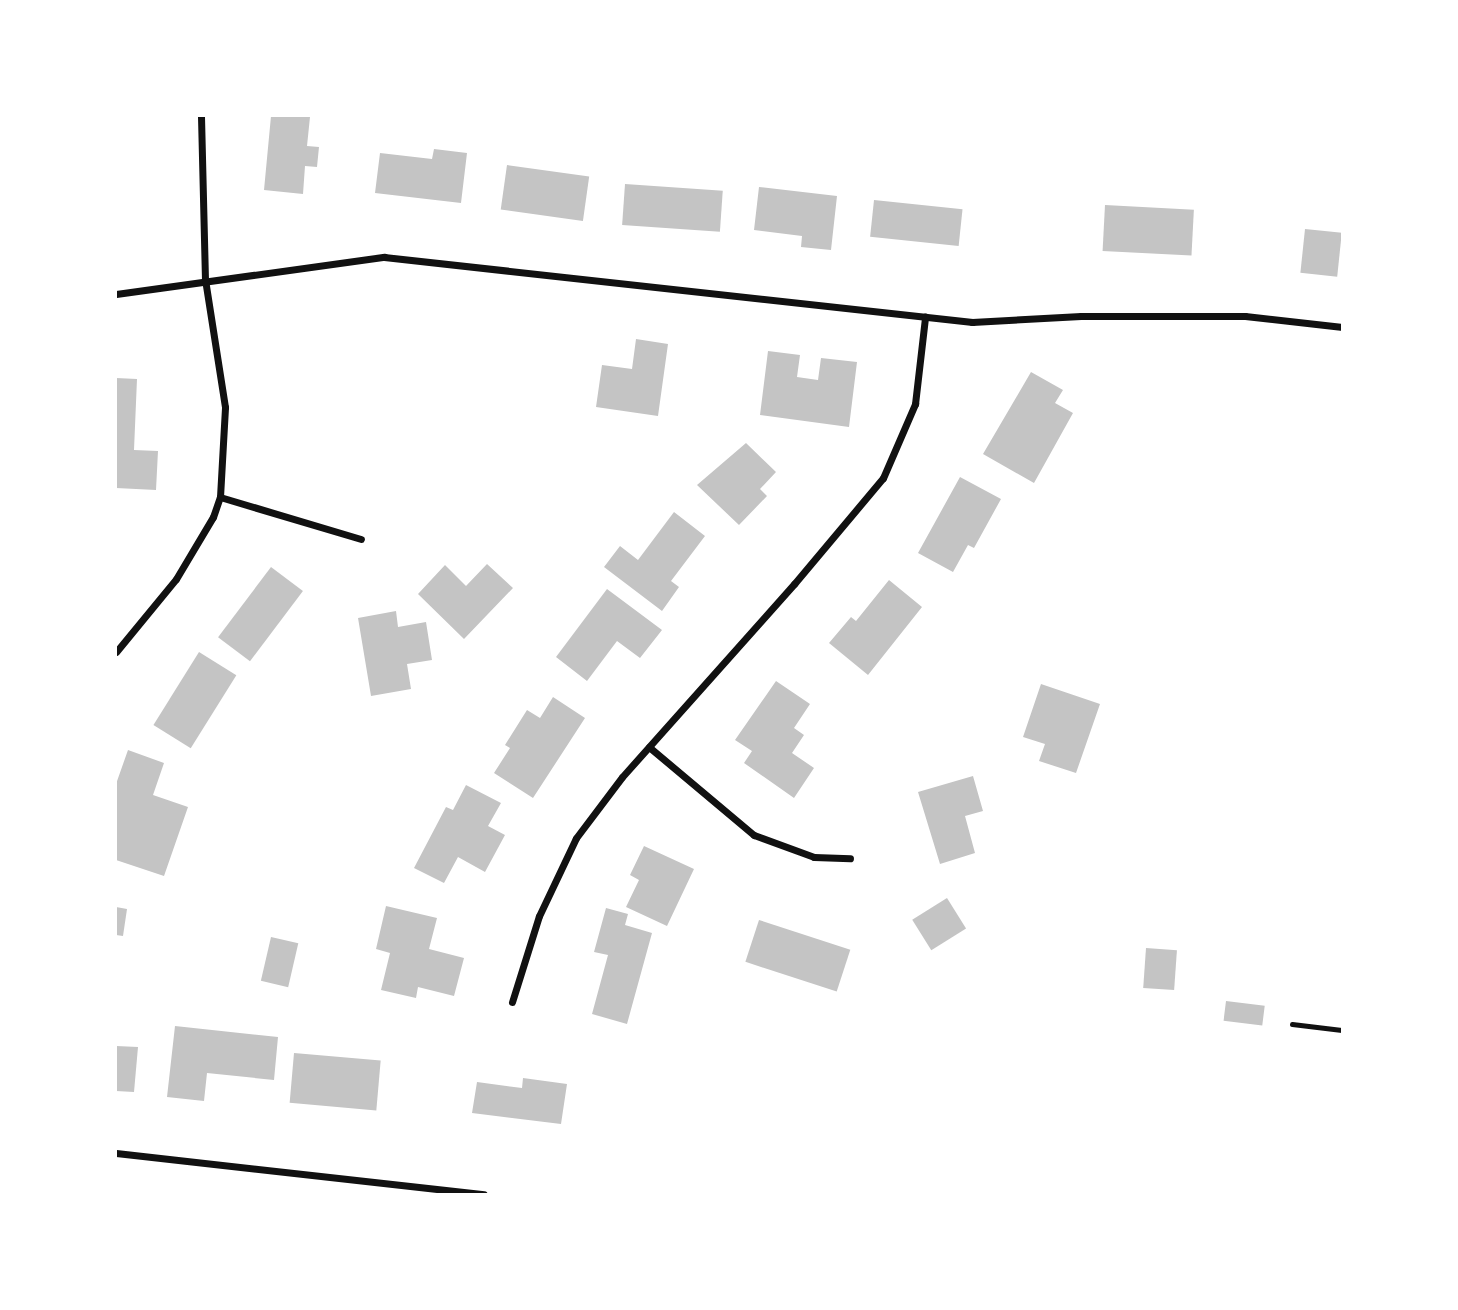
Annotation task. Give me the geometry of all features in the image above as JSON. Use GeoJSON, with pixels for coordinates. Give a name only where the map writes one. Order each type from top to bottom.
{"type":"FeatureCollection","features":[{"type":"Feature","properties":{"kind":"street"},"geometry":{"type":"LineString","coordinates":[[116,652],[187,562],[220,497],[225,407],[205,280],[201,116]]}},
{"type":"Feature","properties":{"kind":"street"},"geometry":{"type":"LineString","coordinates":[[116,294],[384,257],[925,317],[996,322],[1081,316],[1245,316],[1342,327]]}},
{"type":"Feature","properties":{"kind":"street"},"geometry":{"type":"LineString","coordinates":[[512,1002],[539,916],[576,838],[649,747],[883,478],[915,404],[925,317]]}},
{"type":"Feature","properties":{"kind":"street"},"geometry":{"type":"LineString","coordinates":[[220,497],[361,539]]}},
{"type":"Feature","properties":{"kind":"street"},"geometry":{"type":"LineString","coordinates":[[649,747],[754,835],[804,855],[850,858]]}},
{"type":"Feature","properties":{"kind":"street"},"geometry":{"type":"LineString","coordinates":[[116,1153],[484,1195]]}},
{"type":"Feature","properties":{"kind":"lane"},"geometry":{"type":"LineString","coordinates":[[1292,1024],[1342,1030]]}},
{"type":"Feature","properties":{"kind":"building"},"geometry":{"type":"Polygon","coordinates":[[[271,116],[310,117],[307,146],[319,147],[317,167],[305,166],[303,194],[264,190],[271,116]]]}},
{"type":"Feature","properties":{"kind":"building"},"geometry":{"type":"Polygon","coordinates":[[[434,149],[467,153],[461,203],[375,193],[380,153],[432,159],[434,149]]]}},
{"type":"Feature","properties":{"kind":"building"},"geometry":{"type":"Polygon","coordinates":[[[507,165],[589,177],[583,221],[501,210],[507,165]]]}},
{"type":"Feature","properties":{"kind":"building"},"geometry":{"type":"Polygon","coordinates":[[[625,184],[723,191],[720,232],[622,225],[625,184]]]}},
{"type":"Feature","properties":{"kind":"building"},"geometry":{"type":"Polygon","coordinates":[[[759,187],[837,196],[831,250],[801,247],[802,236],[754,230],[759,187]]]}},
{"type":"Feature","properties":{"kind":"building"},"geometry":{"type":"Polygon","coordinates":[[[874,200],[963,209],[959,246],[870,237],[874,200]]]}},
{"type":"Feature","properties":{"kind":"building"},"geometry":{"type":"Polygon","coordinates":[[[1105,205],[1194,210],[1191,256],[1103,251],[1105,205]]]}},
{"type":"Feature","properties":{"kind":"building"},"geometry":{"type":"Polygon","coordinates":[[[1305,229],[1342,233],[1337,277],[1300,273],[1305,229]]]}},
{"type":"Feature","properties":{"kind":"building"},"geometry":{"type":"Polygon","coordinates":[[[636,339],[668,344],[658,416],[596,407],[602,365],[632,369],[636,339]]]}},
{"type":"Feature","properties":{"kind":"building"},"geometry":{"type":"Polygon","coordinates":[[[768,351],[800,355],[797,377],[818,380],[821,358],[857,362],[849,427],[760,415],[768,351]]]}},
{"type":"Feature","properties":{"kind":"building"},"geometry":{"type":"Polygon","coordinates":[[[1031,372],[1063,390],[1055,403],[1073,413],[1034,483],[983,454],[1031,372]]]}},
{"type":"Feature","properties":{"kind":"building"},"geometry":{"type":"Polygon","coordinates":[[[116,378],[137,379],[134,450],[158,451],[156,490],[116,488],[116,378]]]}},
{"type":"Feature","properties":{"kind":"building"},"geometry":{"type":"Polygon","coordinates":[[[746,443],[776,472],[760,489],[767,496],[739,525],[697,485],[746,443]]]}},
{"type":"Feature","properties":{"kind":"building"},"geometry":{"type":"Polygon","coordinates":[[[960,477],[1001,499],[974,548],[968,545],[953,572],[918,553],[960,477]]]}},
{"type":"Feature","properties":{"kind":"building"},"geometry":{"type":"Polygon","coordinates":[[[674,512],[705,536],[671,581],[679,587],[662,611],[604,567],[620,546],[638,560],[674,512]]]}},
{"type":"Feature","properties":{"kind":"building"},"geometry":{"type":"Polygon","coordinates":[[[487,564],[513,588],[464,639],[418,594],[445,565],[466,586],[487,564]]]}},
{"type":"Feature","properties":{"kind":"building"},"geometry":{"type":"Polygon","coordinates":[[[271,567],[303,591],[250,661],[218,637],[271,567]]]}},
{"type":"Feature","properties":{"kind":"building"},"geometry":{"type":"Polygon","coordinates":[[[889,580],[922,607],[868,675],[829,643],[851,617],[856,621],[889,580]]]}},
{"type":"Feature","properties":{"kind":"building"},"geometry":{"type":"Polygon","coordinates":[[[607,589],[662,630],[640,658],[617,641],[587,681],[556,657],[607,589]]]}},
{"type":"Feature","properties":{"kind":"building"},"geometry":{"type":"Polygon","coordinates":[[[396,611],[398,627],[426,622],[432,660],[407,664],[411,689],[371,696],[358,618],[396,611]]]}},
{"type":"Feature","properties":{"kind":"building"},"geometry":{"type":"Polygon","coordinates":[[[199,652],[236,675],[191,748],[153,725],[199,652]]]}},
{"type":"Feature","properties":{"kind":"building"},"geometry":{"type":"Polygon","coordinates":[[[776,681],[810,704],[794,728],[804,735],[792,753],[814,768],[794,798],[744,763],[752,751],[735,740],[776,681]]]}},
{"type":"Feature","properties":{"kind":"building"},"geometry":{"type":"Polygon","coordinates":[[[1041,684],[1100,704],[1076,773],[1039,761],[1045,744],[1023,737],[1041,684]]]}},
{"type":"Feature","properties":{"kind":"building"},"geometry":{"type":"Polygon","coordinates":[[[553,697],[585,718],[533,798],[494,773],[510,748],[505,745],[527,710],[540,718],[553,697]]]}},
{"type":"Feature","properties":{"kind":"building"},"geometry":{"type":"Polygon","coordinates":[[[128,750],[164,763],[153,795],[188,807],[164,876],[116,860],[116,784],[128,750]]]}},
{"type":"Feature","properties":{"kind":"building"},"geometry":{"type":"Polygon","coordinates":[[[973,776],[983,811],[965,816],[975,853],[940,864],[918,792],[973,776]]]}},
{"type":"Feature","properties":{"kind":"building"},"geometry":{"type":"Polygon","coordinates":[[[466,785],[501,803],[488,826],[505,835],[485,872],[458,857],[444,883],[414,868],[446,807],[453,810],[466,785]]]}},
{"type":"Feature","properties":{"kind":"building"},"geometry":{"type":"Polygon","coordinates":[[[644,846],[694,869],[667,926],[626,907],[639,880],[630,875],[644,846]]]}},
{"type":"Feature","properties":{"kind":"building"},"geometry":{"type":"Polygon","coordinates":[[[947,898],[966,929],[931,950],[912,920],[947,898]]]}},
{"type":"Feature","properties":{"kind":"building"},"geometry":{"type":"Polygon","coordinates":[[[386,906],[437,918],[429,949],[464,958],[454,996],[418,987],[416,998],[381,990],[390,953],[376,949],[386,906]]]}},
{"type":"Feature","properties":{"kind":"building"},"geometry":{"type":"Polygon","coordinates":[[[116,907],[127,909],[123,936],[116,935],[116,907]]]}},
{"type":"Feature","properties":{"kind":"building"},"geometry":{"type":"Polygon","coordinates":[[[606,908],[628,914],[625,925],[652,933],[627,1024],[592,1014],[608,955],[594,952],[606,908]]]}},
{"type":"Feature","properties":{"kind":"building"},"geometry":{"type":"Polygon","coordinates":[[[759,920],[850,950],[837,992],[745,962],[759,920]]]}},
{"type":"Feature","properties":{"kind":"building"},"geometry":{"type":"Polygon","coordinates":[[[271,937],[298,943],[288,987],[261,981],[271,937]]]}},
{"type":"Feature","properties":{"kind":"building"},"geometry":{"type":"Polygon","coordinates":[[[1146,948],[1177,950],[1174,990],[1143,988],[1146,948]]]}},
{"type":"Feature","properties":{"kind":"building"},"geometry":{"type":"Polygon","coordinates":[[[1226,1001],[1265,1006],[1262,1026],[1224,1021],[1226,1001]]]}},
{"type":"Feature","properties":{"kind":"building"},"geometry":{"type":"Polygon","coordinates":[[[175,1026],[278,1037],[274,1080],[207,1073],[204,1101],[167,1097],[175,1026]]]}},
{"type":"Feature","properties":{"kind":"building"},"geometry":{"type":"Polygon","coordinates":[[[116,1046],[138,1047],[134,1092],[116,1091],[116,1046]]]}},
{"type":"Feature","properties":{"kind":"building"},"geometry":{"type":"Polygon","coordinates":[[[294,1053],[381,1061],[376,1110],[290,1103],[294,1053]]]}},
{"type":"Feature","properties":{"kind":"building"},"geometry":{"type":"Polygon","coordinates":[[[523,1078],[567,1084],[561,1124],[472,1113],[477,1082],[522,1088],[523,1078]]]}}]}
